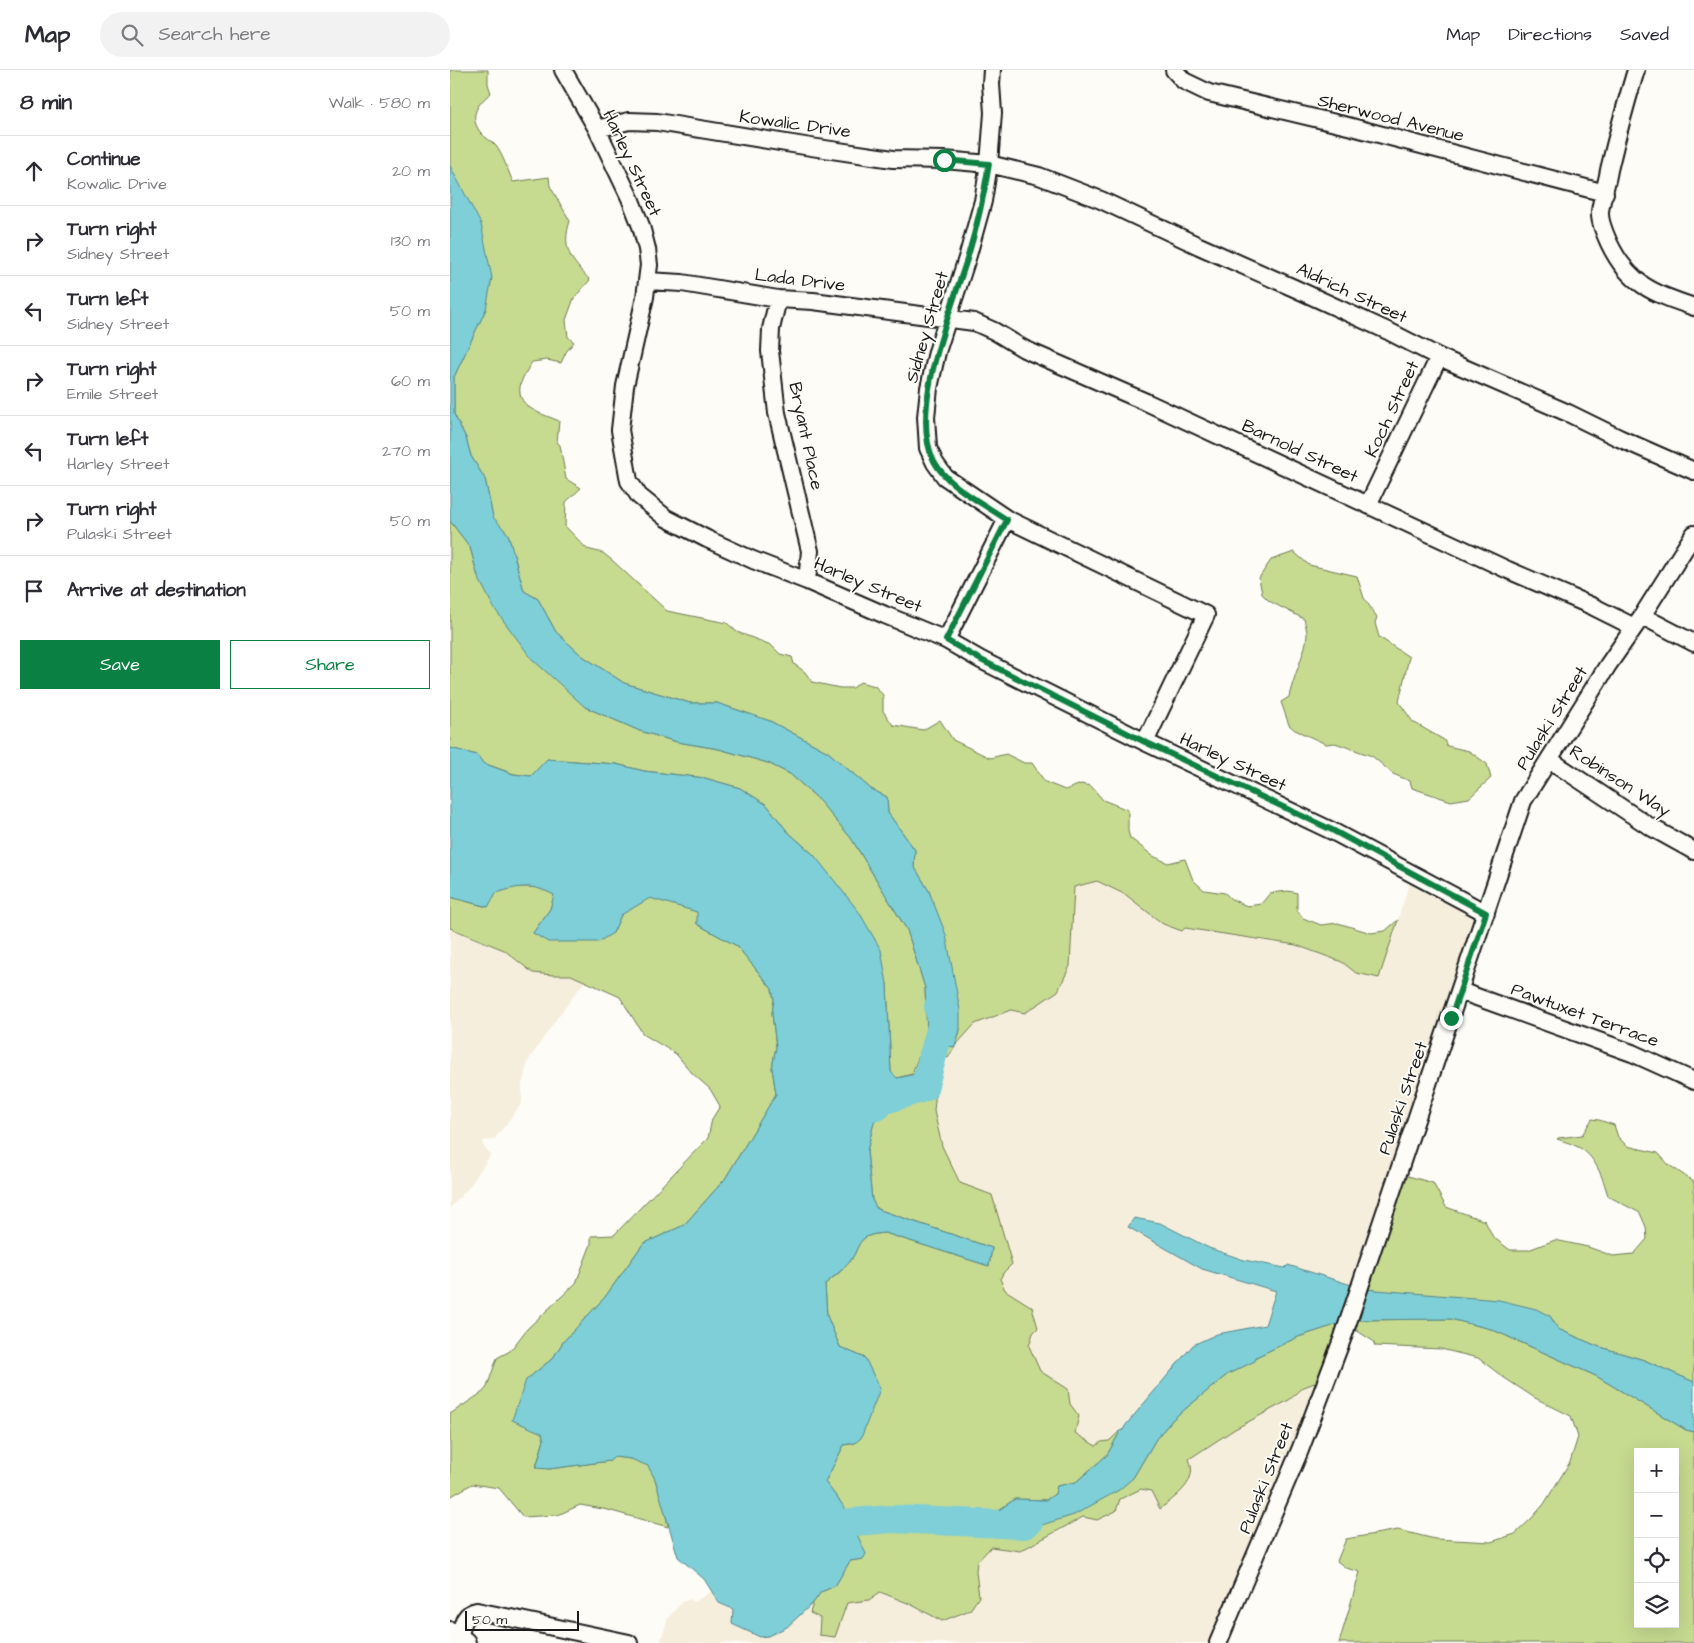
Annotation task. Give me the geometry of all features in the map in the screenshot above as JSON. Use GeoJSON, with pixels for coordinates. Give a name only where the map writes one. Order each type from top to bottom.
{"type":"FeatureCollection","features":[{"type":"Feature","properties":{"kind":"street","name":"Harley Street"},"geometry":{"type":"LineString","coordinates":[[563,70],[597,129],[630,198],[641,226],[647,249],[649,265],[647,281],[621,411],[620,430],[629,480],[639,496],[666,518],[753,560],[946,640],[981,660],[1145,742],[1332,830],[1486,913]]}},
{"type":"Feature","properties":{"kind":"street","name":"Sidney Street"},"geometry":{"type":"LineString","coordinates":[[992,70],[989,164],[983,201],[947,318],[929,388],[926,417],[928,448],[935,463],[945,476],[1007,520],[1206,614],[1145,742]]}},
{"type":"Feature","properties":{"kind":"street","name":"Sherwood Avenue"},"geometry":{"type":"LineString","coordinates":[[1174,70],[1184,81],[1209,93],[1348,126],[1604,192]]}},
{"type":"Feature","properties":{"kind":"street"},"geometry":{"type":"LineString","coordinates":[[1636,70],[1615,145],[1600,212],[1604,233],[1625,271],[1643,286],[1662,296],[1694,307]]}},
{"type":"Feature","properties":{"kind":"street","name":"Kowalic Drive"},"geometry":{"type":"LineString","coordinates":[[597,129],[629,121],[657,122],[893,159],[944,160],[989,164]]}},
{"type":"Feature","properties":{"kind":"street","name":"Aldrich Street"},"geometry":{"type":"LineString","coordinates":[[989,164],[1046,178],[1100,200],[1390,332],[1439,357],[1568,413],[1694,471]]}},
{"type":"Feature","properties":{"kind":"street","name":"Lada Drive"},"geometry":{"type":"LineString","coordinates":[[647,281],[682,283],[778,299],[947,318]]}},
{"type":"Feature","properties":{"kind":"street","name":"Bryant Place"},"geometry":{"type":"LineString","coordinates":[[778,299],[771,329],[770,352],[777,413],[810,552],[807,581]]}},
{"type":"Feature","properties":{"kind":"street","name":"Barnold Street"},"geometry":{"type":"LineString","coordinates":[[947,318],[974,322],[1024,348],[1146,402],[1508,570],[1594,607],[1694,644]]}},
{"type":"Feature","properties":{"kind":"street","name":"Koch Street"},"geometry":{"type":"LineString","coordinates":[[1368,505],[1439,357]]}},
{"type":"Feature","properties":{"kind":"street"},"geometry":{"type":"LineString","coordinates":[[946,640],[1007,520]]}},
{"type":"Feature","properties":{"kind":"street","name":"Pulaski Street"},"geometry":{"type":"LineString","coordinates":[[1218,1643],[1300,1450],[1343,1337],[1521,807],[1608,665],[1694,534]]}},
{"type":"Feature","properties":{"kind":"street","name":"Robinson Way"},"geometry":{"type":"LineString","coordinates":[[1550,760],[1649,826],[1694,851]]}},
{"type":"Feature","properties":{"kind":"street","name":"Pawtuxet Terrace"},"geometry":{"type":"LineString","coordinates":[[1460,991],[1632,1053],[1694,1081]]}},
{"type":"Feature","properties":{"kind":"street"},"geometry":{"type":"LineString","coordinates":[[458,1638],[467,1615],[477,1611],[629,1643]]}},
{"type":"Feature","properties":{"kind":"shaded area"},"geometry":{"type":"Polygon","coordinates":[[[1412,875],[1484,913],[1364,1289],[1319,1274],[1284,1270],[1285,1267],[1244,1260],[1209,1248],[1168,1249],[1202,1269],[1277,1291],[1265,1326],[1217,1334],[1123,1431],[1120,1431],[1109,1441],[1101,1442],[1096,1446],[1075,1433],[1079,1416],[1070,1404],[1068,1389],[1040,1371],[1029,1346],[1033,1333],[1032,1307],[1005,1290],[1000,1279],[1004,1272],[942,1146],[934,1111],[936,1089],[929,1083],[932,1079],[926,1074],[913,1071],[922,1050],[928,1048],[948,1058],[956,1045],[975,1024],[1045,999],[1058,991],[1070,966],[1074,887],[1097,881],[1126,895],[1163,924],[1296,945],[1342,962],[1356,973],[1379,978],[1412,875]]]}},
{"type":"Feature","properties":{"kind":"shaded area"},"geometry":{"type":"Polygon","coordinates":[[[450,928],[504,950],[533,973],[571,975],[585,981],[528,1061],[522,1085],[522,1103],[494,1140],[483,1141],[483,1146],[491,1154],[470,1186],[450,1208],[450,928]]]}},
{"type":"Feature","properties":{"kind":"shaded area"},"geometry":{"type":"Polygon","coordinates":[[[1328,1378],[1220,1643],[660,1643],[668,1618],[682,1602],[690,1599],[694,1602],[712,1591],[719,1603],[733,1609],[813,1603],[810,1613],[847,1603],[869,1600],[880,1592],[910,1604],[942,1621],[970,1610],[979,1597],[976,1571],[977,1562],[991,1547],[1020,1551],[1084,1517],[1097,1520],[1120,1499],[1141,1489],[1151,1490],[1161,1509],[1192,1465],[1189,1459],[1235,1429],[1289,1400],[1304,1387],[1328,1378]]]}},
{"type":"Feature","properties":{"kind":"green space"},"geometry":{"type":"Polygon","coordinates":[[[450,70],[488,70],[488,84],[491,93],[478,106],[475,116],[477,127],[499,150],[513,182],[549,177],[550,186],[570,221],[567,231],[567,247],[573,260],[590,280],[574,298],[566,320],[568,337],[574,342],[566,352],[561,363],[547,360],[532,362],[523,377],[520,387],[520,394],[527,406],[559,421],[557,442],[560,445],[566,479],[581,488],[566,502],[565,526],[587,549],[603,553],[667,611],[727,623],[737,632],[771,645],[780,654],[792,657],[794,664],[805,672],[812,682],[840,688],[853,688],[860,682],[875,686],[883,695],[883,711],[893,725],[923,730],[940,720],[953,740],[990,758],[1006,754],[1024,763],[1032,763],[1045,782],[1065,790],[1081,784],[1091,786],[1103,800],[1128,810],[1130,838],[1153,856],[1168,863],[1185,859],[1193,880],[1204,890],[1225,893],[1231,899],[1247,906],[1261,904],[1270,893],[1288,891],[1297,893],[1297,910],[1303,918],[1321,925],[1338,923],[1371,933],[1385,931],[1398,920],[1379,978],[1356,973],[1342,962],[1296,945],[1185,928],[1182,931],[1163,924],[1126,895],[1097,881],[1074,887],[1070,966],[1058,991],[1025,1013],[1011,1010],[975,1024],[956,1045],[960,1030],[929,891],[914,866],[915,850],[888,813],[887,797],[871,789],[828,752],[770,721],[717,703],[690,703],[624,683],[581,655],[556,632],[538,599],[524,591],[508,534],[493,518],[485,479],[471,456],[466,438],[454,414],[454,377],[486,309],[450,166],[450,70]]]}},
{"type":"Feature","properties":{"kind":"green space"},"geometry":{"type":"Polygon","coordinates":[[[450,521],[470,547],[478,577],[585,707],[640,731],[677,742],[719,749],[768,763],[790,774],[815,796],[851,838],[907,930],[925,988],[927,1034],[943,1045],[955,1047],[948,1058],[928,1048],[921,1050],[913,1071],[916,1073],[897,1078],[891,1072],[887,984],[814,855],[787,831],[767,805],[740,788],[705,778],[644,771],[616,764],[548,759],[531,776],[514,774],[483,763],[477,755],[450,748],[450,521]]]}},
{"type":"Feature","properties":{"kind":"green space"},"geometry":{"type":"Polygon","coordinates":[[[1294,552],[1309,565],[1357,576],[1364,598],[1377,617],[1375,623],[1379,637],[1409,657],[1399,702],[1413,722],[1444,740],[1447,746],[1469,751],[1487,764],[1491,778],[1469,798],[1451,801],[1412,788],[1410,781],[1393,774],[1372,756],[1335,743],[1326,744],[1295,730],[1289,725],[1281,702],[1289,697],[1305,648],[1307,635],[1304,619],[1269,601],[1262,594],[1259,578],[1271,560],[1294,552]]]}},
{"type":"Feature","properties":{"kind":"green space"},"geometry":{"type":"Polygon","coordinates":[[[515,887],[536,887],[555,894],[550,909],[533,933],[613,933],[621,915],[649,897],[698,912],[697,924],[737,946],[772,989],[774,1000],[772,1013],[776,1047],[772,1068],[776,1094],[725,1179],[684,1225],[643,1244],[605,1297],[563,1342],[553,1358],[526,1380],[544,1440],[536,1467],[549,1469],[610,1461],[614,1457],[641,1462],[648,1466],[654,1477],[668,1527],[608,1510],[580,1505],[558,1515],[523,1517],[499,1488],[472,1484],[450,1497],[450,1414],[483,1392],[487,1387],[497,1358],[510,1351],[527,1329],[576,1283],[591,1244],[591,1236],[614,1235],[708,1138],[712,1119],[720,1106],[710,1089],[692,1073],[676,1054],[643,1034],[620,997],[571,975],[533,973],[504,950],[450,928],[450,897],[487,907],[496,893],[515,887]]]}},
{"type":"Feature","properties":{"kind":"green space"},"geometry":{"type":"Polygon","coordinates":[[[929,1083],[936,1089],[934,1111],[942,1146],[960,1183],[992,1195],[1012,1264],[1000,1279],[1005,1290],[1032,1307],[1038,1328],[1033,1333],[1029,1346],[1040,1371],[1068,1389],[1070,1404],[1079,1416],[1075,1433],[1096,1446],[1101,1442],[1109,1441],[1121,1430],[1107,1455],[1076,1482],[1057,1486],[1055,1494],[1046,1500],[1015,1499],[993,1514],[990,1533],[1133,1478],[1156,1439],[1173,1419],[1228,1374],[1254,1361],[1256,1357],[1298,1337],[1350,1320],[1450,1319],[1491,1329],[1596,1376],[1686,1430],[1694,1432],[1694,1643],[1339,1643],[1360,1572],[1346,1568],[1337,1561],[1346,1539],[1398,1530],[1435,1539],[1491,1542],[1515,1534],[1544,1504],[1570,1462],[1578,1437],[1571,1416],[1535,1398],[1478,1358],[1441,1349],[1375,1346],[1373,1341],[1348,1325],[1328,1378],[1304,1387],[1289,1400],[1235,1429],[1189,1459],[1191,1475],[1188,1482],[1179,1494],[1160,1509],[1151,1491],[1141,1489],[1120,1499],[1116,1511],[1097,1520],[1083,1517],[1020,1551],[991,1547],[977,1562],[976,1571],[979,1597],[970,1610],[942,1621],[910,1604],[880,1592],[869,1600],[847,1603],[835,1637],[819,1635],[820,1618],[810,1613],[813,1603],[821,1592],[835,1586],[850,1561],[863,1559],[845,1508],[825,1482],[844,1445],[855,1443],[865,1358],[840,1347],[827,1316],[825,1284],[846,1266],[867,1236],[875,1234],[885,1233],[989,1266],[992,1248],[877,1209],[872,1200],[867,1151],[875,1118],[888,1103],[929,1083]]]}},
{"type":"Feature","properties":{"kind":"green space"},"geometry":{"type":"Polygon","coordinates":[[[1592,1119],[1614,1125],[1618,1137],[1627,1146],[1658,1153],[1669,1165],[1694,1182],[1694,1382],[1644,1360],[1597,1346],[1558,1329],[1550,1316],[1364,1289],[1401,1174],[1433,1183],[1446,1207],[1485,1221],[1493,1237],[1510,1250],[1528,1250],[1555,1240],[1588,1247],[1613,1256],[1634,1254],[1647,1239],[1646,1227],[1640,1213],[1608,1196],[1601,1174],[1583,1150],[1557,1139],[1582,1135],[1592,1119]]]}},
{"type":"Feature","properties":{"kind":"water"},"geometry":{"type":"Polygon","coordinates":[[[450,166],[481,224],[492,278],[486,309],[454,377],[454,414],[466,438],[471,456],[485,479],[493,517],[508,534],[524,591],[538,599],[556,632],[581,655],[624,683],[690,703],[717,703],[770,721],[828,752],[871,789],[887,797],[888,813],[915,850],[914,866],[929,891],[946,935],[960,1010],[960,1030],[955,1047],[943,1045],[927,1034],[925,988],[907,930],[851,838],[815,796],[790,774],[768,763],[719,749],[677,742],[640,731],[585,707],[532,659],[494,608],[478,577],[470,547],[450,521],[450,166]]]}},
{"type":"Feature","properties":{"kind":"water"},"geometry":{"type":"Polygon","coordinates":[[[450,748],[477,755],[483,763],[513,774],[531,776],[547,759],[616,764],[644,771],[705,778],[740,788],[767,805],[787,831],[814,855],[859,912],[881,950],[887,984],[891,1072],[897,1078],[920,1074],[932,1079],[929,1083],[888,1103],[875,1118],[867,1151],[872,1200],[877,1209],[992,1248],[989,1266],[885,1233],[875,1234],[867,1236],[863,1240],[846,1266],[825,1284],[827,1316],[840,1347],[865,1358],[880,1389],[861,1438],[855,1443],[844,1445],[825,1482],[845,1508],[866,1554],[863,1559],[850,1561],[835,1586],[821,1592],[813,1603],[787,1627],[768,1636],[760,1637],[732,1624],[733,1609],[719,1603],[704,1579],[678,1557],[655,1479],[648,1466],[631,1459],[614,1457],[610,1461],[549,1469],[536,1468],[544,1440],[542,1433],[512,1420],[526,1380],[553,1358],[563,1342],[605,1297],[643,1244],[684,1225],[725,1179],[776,1094],[772,1068],[776,1047],[772,1013],[774,1000],[772,989],[737,946],[697,924],[697,912],[650,898],[621,915],[613,933],[598,942],[548,942],[533,933],[550,909],[554,895],[546,891],[532,887],[519,887],[496,893],[488,907],[450,897],[450,748]]]}},
{"type":"Feature","properties":{"kind":"water"},"geometry":{"type":"Polygon","coordinates":[[[1134,1218],[1160,1223],[1209,1248],[1244,1260],[1285,1268],[1288,1265],[1364,1289],[1499,1300],[1536,1309],[1550,1316],[1558,1329],[1597,1346],[1644,1360],[1694,1382],[1694,1432],[1686,1430],[1596,1376],[1491,1329],[1450,1319],[1351,1320],[1298,1337],[1256,1357],[1255,1361],[1228,1374],[1173,1419],[1156,1439],[1133,1478],[1119,1490],[1074,1515],[1003,1537],[989,1533],[993,1514],[1015,1499],[1046,1500],[1055,1494],[1057,1486],[1076,1482],[1107,1455],[1121,1430],[1123,1431],[1125,1426],[1193,1345],[1217,1334],[1265,1325],[1276,1291],[1202,1269],[1128,1227],[1134,1218]]]}},
{"type":"Feature","properties":{"kind":"waterway"},"geometry":{"type":"LineString","coordinates":[[877,1107],[879,1102],[924,1088],[942,1023],[938,1006]]}},
{"type":"Feature","properties":{"kind":"waterway"},"geometry":{"type":"LineString","coordinates":[[815,1525],[892,1519],[1024,1525],[1029,1522]]}},
{"type":"Feature","properties":{"kind":"route"},"geometry":{"type":"LineString","coordinates":[[944,160],[989,164],[983,201],[937,352],[929,388],[926,417],[928,448],[935,463],[945,476],[1007,520],[946,640],[981,660],[1145,742],[1332,830],[1486,913],[1451,1018]]}}]}
